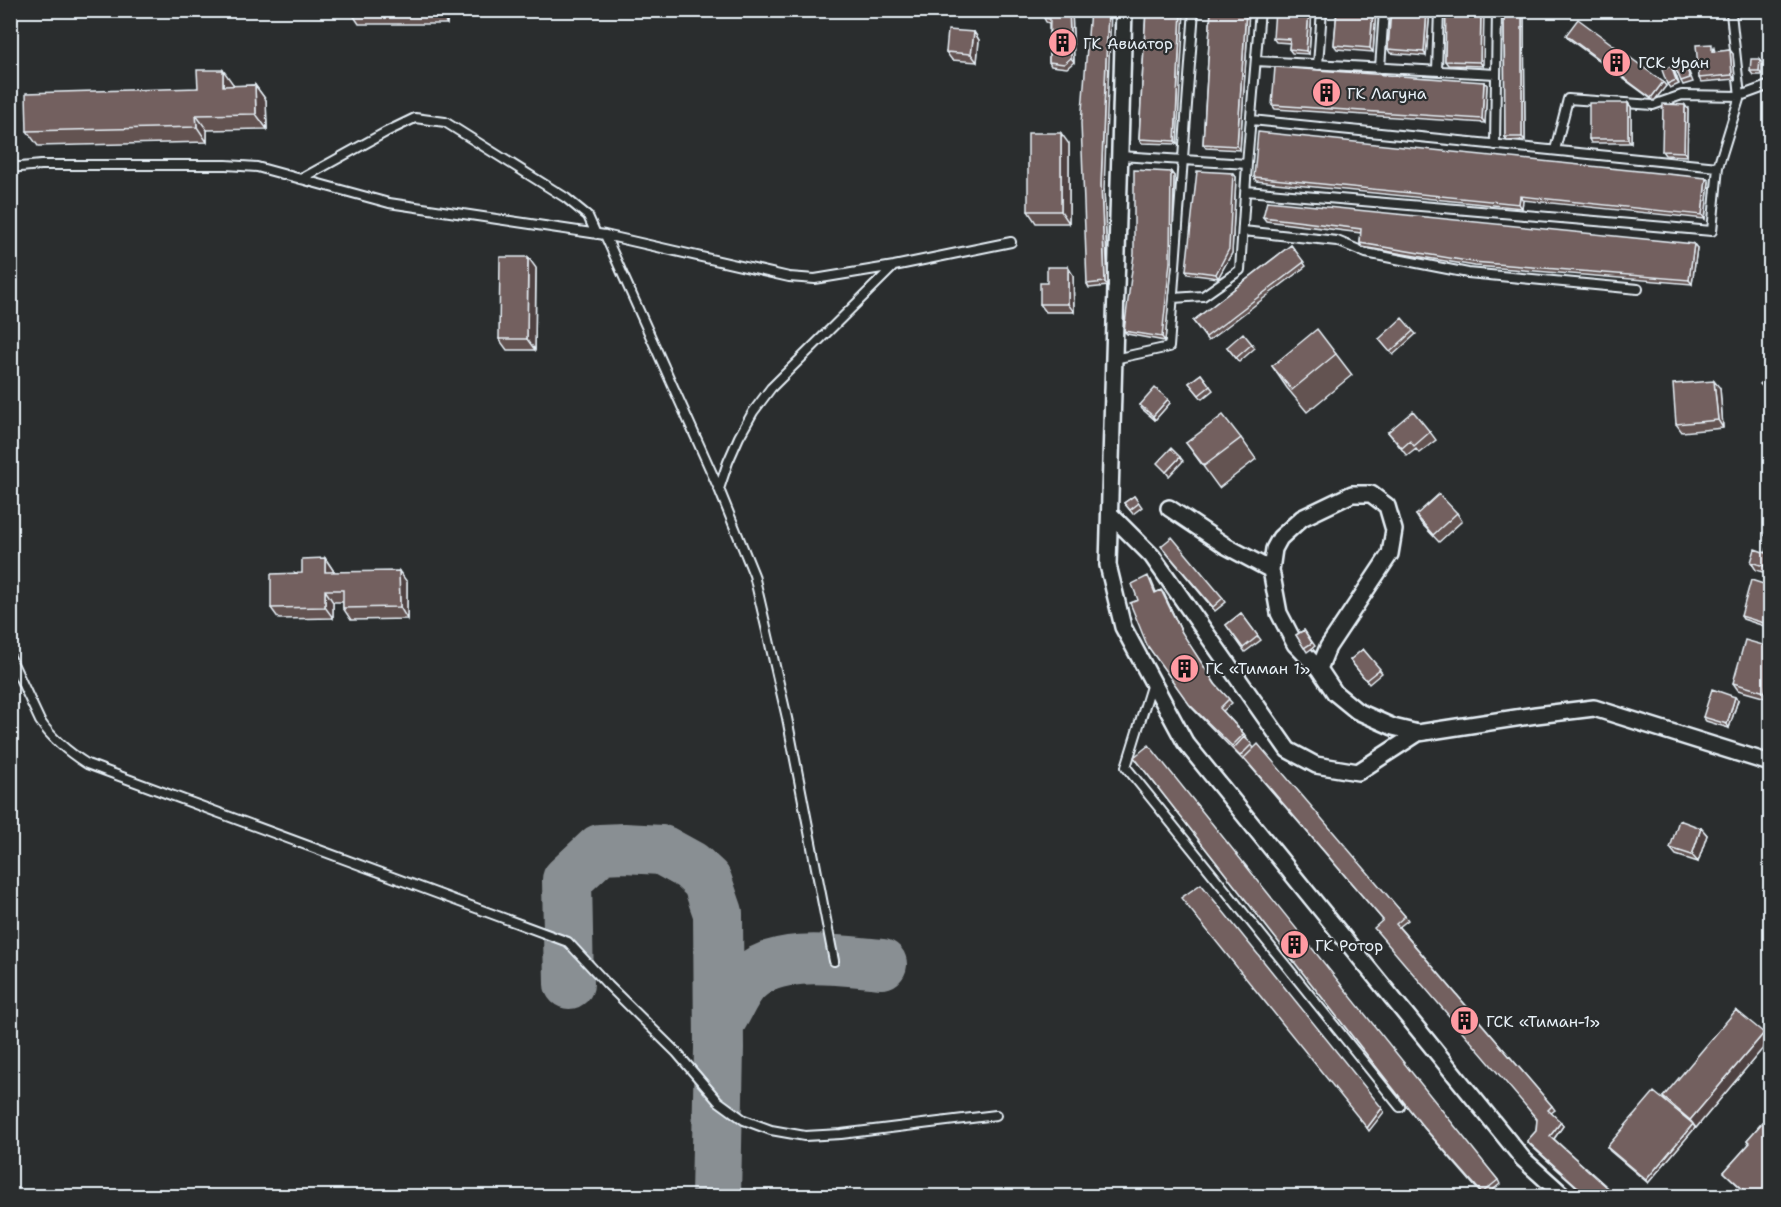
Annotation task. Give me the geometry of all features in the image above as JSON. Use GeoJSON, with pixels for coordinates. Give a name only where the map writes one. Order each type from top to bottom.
{"type":"FeatureCollection","features":[{"type":"Feature","properties":{"kind":"street"},"geometry":{"type":"LineString","coordinates":[[1124,10],[1108,565],[1123,627],[1185,742],[1523,1159],[1563,1197]]}},
{"type":"Feature","properties":{"kind":"street"},"geometry":{"type":"LineString","coordinates":[[1319,669],[1328,647],[1390,554],[1394,530],[1387,506],[1371,494],[1352,495],[1302,518],[1280,538],[1274,549],[1271,570],[1279,613],[1295,644],[1319,669],[1335,693],[1356,711],[1393,727],[1418,733],[1594,708],[1770,763]]}},
{"type":"Feature","properties":{"kind":"street"},"geometry":{"type":"LineString","coordinates":[[1169,508],[1226,546],[1271,570]]}},
{"type":"Feature","properties":{"kind":"street"},"geometry":{"type":"LineString","coordinates":[[1110,514],[1152,556],[1288,750],[1316,765],[1358,772],[1418,733]]}},
{"type":"Feature","properties":{"kind":"lane"},"geometry":{"type":"LineString","coordinates":[[1114,359],[1169,348],[1194,10]]}},
{"type":"Feature","properties":{"kind":"lane"},"geometry":{"type":"LineString","coordinates":[[1173,298],[1203,296],[1240,270],[1260,10]]}},
{"type":"Feature","properties":{"kind":"lane"},"geometry":{"type":"LineString","coordinates":[[1318,65],[1322,10]]}},
{"type":"Feature","properties":{"kind":"lane"},"geometry":{"type":"LineString","coordinates":[[1380,68],[1384,10]]}},
{"type":"Feature","properties":{"kind":"lane"},"geometry":{"type":"LineString","coordinates":[[1437,72],[1439,10]]}},
{"type":"Feature","properties":{"kind":"lane"},"geometry":{"type":"LineString","coordinates":[[1495,145],[1497,10]]}},
{"type":"Feature","properties":{"kind":"lane"},"geometry":{"type":"LineString","coordinates":[[1246,191],[1712,231],[1718,167],[1740,96],[1729,10]]}},
{"type":"Feature","properties":{"kind":"lane"},"geometry":{"type":"LineString","coordinates":[[1256,61],[1496,74]]}},
{"type":"Feature","properties":{"kind":"lane"},"geometry":{"type":"LineString","coordinates":[[1555,150],[1568,99],[1653,105],[1682,95],[1740,96],[1770,85]]}},
{"type":"Feature","properties":{"kind":"lane"},"geometry":{"type":"LineString","coordinates":[[302,179],[386,132],[416,118],[445,122],[566,198],[588,216],[596,234]]}},
{"type":"Feature","properties":{"kind":"lane"},"geometry":{"type":"LineString","coordinates":[[1251,120],[1718,167]]}},
{"type":"Feature","properties":{"kind":"lane"},"geometry":{"type":"LineString","coordinates":[[1120,156],[1247,164]]}},
{"type":"Feature","properties":{"kind":"lane"},"geometry":{"type":"LineString","coordinates":[[10,168],[41,165],[257,167],[388,202],[605,235],[789,277],[815,279],[894,266],[1011,242]]}},
{"type":"Feature","properties":{"kind":"lane"},"geometry":{"type":"LineString","coordinates":[[1243,231],[1337,241],[1366,253],[1468,273],[1638,289]]}},
{"type":"Feature","properties":{"kind":"lane"},"geometry":{"type":"LineString","coordinates":[[605,235],[754,575],[787,718],[834,961]]}},
{"type":"Feature","properties":{"kind":"lane"},"geometry":{"type":"LineString","coordinates":[[718,489],[739,436],[771,388],[894,266]]}},
{"type":"Feature","properties":{"kind":"lane"},"geometry":{"type":"LineString","coordinates":[[10,657],[46,730],[69,752],[87,764],[568,942],[677,1053],[718,1101],[744,1120],[771,1130],[805,1136],[841,1134],[996,1115]]}},
{"type":"Feature","properties":{"kind":"lane"},"geometry":{"type":"LineString","coordinates":[[1152,681],[1126,767],[1400,1107]]}},
{"type":"Feature","properties":{"kind":"building"},"geometry":{"type":"Polygon","coordinates":[[[351,10],[439,10],[439,13],[351,12],[351,10]]]}},
{"type":"Feature","properties":{"kind":"building","name":"ГК Авиатор"},"geometry":{"type":"Polygon","coordinates":[[[1043,10],[1069,10],[1071,58],[1064,64],[1049,62],[1050,19],[1044,18],[1043,10]]]}},
{"type":"Feature","properties":{"kind":"building"},"geometry":{"type":"Polygon","coordinates":[[[1090,10],[1108,10],[1101,185],[1105,282],[1087,284],[1081,123],[1090,10]]]}},
{"type":"Feature","properties":{"kind":"building"},"geometry":{"type":"Polygon","coordinates":[[[1146,10],[1181,10],[1175,141],[1139,139],[1146,10]]]}},
{"type":"Feature","properties":{"kind":"building"},"geometry":{"type":"Polygon","coordinates":[[[1211,10],[1246,10],[1237,146],[1203,144],[1211,10]]]}},
{"type":"Feature","properties":{"kind":"building"},"geometry":{"type":"Polygon","coordinates":[[[1275,10],[1309,10],[1306,51],[1289,49],[1290,39],[1273,38],[1275,10]]]}},
{"type":"Feature","properties":{"kind":"building"},"geometry":{"type":"Polygon","coordinates":[[[1337,10],[1373,10],[1370,48],[1334,45],[1337,10]]]}},
{"type":"Feature","properties":{"kind":"building"},"geometry":{"type":"Polygon","coordinates":[[[1391,10],[1427,10],[1424,52],[1388,49],[1391,10]]]}},
{"type":"Feature","properties":{"kind":"building"},"geometry":{"type":"Polygon","coordinates":[[[1446,10],[1481,10],[1480,62],[1445,61],[1446,10]]]}},
{"type":"Feature","properties":{"kind":"building"},"geometry":{"type":"Polygon","coordinates":[[[1504,10],[1522,10],[1522,137],[1505,137],[1504,10]]]}},
{"type":"Feature","properties":{"kind":"building","name":"ГСК Уран"},"geometry":{"type":"Polygon","coordinates":[[[1578,19],[1663,82],[1651,98],[1566,35],[1578,19]]]}},
{"type":"Feature","properties":{"kind":"building"},"geometry":{"type":"Polygon","coordinates":[[[948,30],[974,32],[971,54],[946,52],[948,30]]]}},
{"type":"Feature","properties":{"kind":"building"},"geometry":{"type":"Polygon","coordinates":[[[1712,44],[1712,52],[1730,50],[1732,75],[1699,78],[1696,45],[1712,44]]]}},
{"type":"Feature","properties":{"kind":"building"},"geometry":{"type":"Polygon","coordinates":[[[1751,59],[1760,59],[1759,71],[1750,71],[1751,59]]]}},
{"type":"Feature","properties":{"kind":"building"},"geometry":{"type":"Polygon","coordinates":[[[1685,64],[1690,78],[1681,81],[1675,67],[1685,64]]]}},
{"type":"Feature","properties":{"kind":"building"},"geometry":{"type":"Polygon","coordinates":[[[1671,66],[1676,80],[1667,84],[1662,70],[1671,66]]]}},
{"type":"Feature","properties":{"kind":"building"},"geometry":{"type":"Polygon","coordinates":[[[1275,67],[1484,82],[1482,119],[1272,105],[1275,67]]]}},
{"type":"Feature","properties":{"kind":"building"},"geometry":{"type":"Polygon","coordinates":[[[197,70],[223,70],[223,86],[255,85],[256,114],[196,115],[197,127],[27,131],[26,93],[198,88],[197,70]]]}},
{"type":"Feature","properties":{"kind":"building","name":"ГСК Уран"},"geometry":{"type":"Polygon","coordinates":[[[1589,103],[1628,103],[1628,139],[1589,139],[1589,103]]]}},
{"type":"Feature","properties":{"kind":"building"},"geometry":{"type":"Polygon","coordinates":[[[1663,104],[1685,105],[1684,152],[1662,151],[1663,104]]]}},
{"type":"Feature","properties":{"kind":"building"},"geometry":{"type":"Polygon","coordinates":[[[1258,132],[1706,178],[1702,215],[1520,196],[1519,204],[1254,177],[1258,132]]]}},
{"type":"Feature","properties":{"kind":"building"},"geometry":{"type":"Polygon","coordinates":[[[1028,133],[1061,133],[1061,211],[1028,211],[1028,133]]]}},
{"type":"Feature","properties":{"kind":"building"},"geometry":{"type":"Polygon","coordinates":[[[1134,170],[1171,172],[1170,262],[1162,337],[1124,331],[1134,254],[1134,170]]]}},
{"type":"Feature","properties":{"kind":"building"},"geometry":{"type":"Polygon","coordinates":[[[1197,171],[1233,173],[1229,249],[1216,274],[1186,270],[1197,171]]]}},
{"type":"Feature","properties":{"kind":"building"},"geometry":{"type":"Polygon","coordinates":[[[1267,201],[1694,244],[1689,280],[1473,262],[1360,243],[1361,229],[1263,217],[1267,201]]]}},
{"type":"Feature","properties":{"kind":"building"},"geometry":{"type":"Polygon","coordinates":[[[1291,245],[1304,262],[1206,337],[1193,321],[1291,245]]]}},
{"type":"Feature","properties":{"kind":"building"},"geometry":{"type":"Polygon","coordinates":[[[500,257],[528,257],[527,339],[499,339],[500,257]]]}},
{"type":"Feature","properties":{"kind":"building"},"geometry":{"type":"Polygon","coordinates":[[[1047,267],[1068,267],[1068,304],[1040,304],[1040,283],[1047,283],[1047,267]]]}},
{"type":"Feature","properties":{"kind":"building"},"geometry":{"type":"Polygon","coordinates":[[[1402,318],[1413,331],[1390,352],[1379,339],[1402,318]]]}},
{"type":"Feature","properties":{"kind":"building"},"geometry":{"type":"Polygon","coordinates":[[[1317,329],[1336,354],[1292,390],[1272,366],[1317,329]]]}},
{"type":"Feature","properties":{"kind":"building"},"geometry":{"type":"Polygon","coordinates":[[[1243,333],[1252,344],[1236,358],[1227,347],[1243,333]]]}},
{"type":"Feature","properties":{"kind":"building"},"geometry":{"type":"Polygon","coordinates":[[[1201,374],[1210,386],[1199,395],[1189,383],[1201,374]]]}},
{"type":"Feature","properties":{"kind":"building"},"geometry":{"type":"Polygon","coordinates":[[[1770,374],[1770,394],[1760,384],[1770,374]]]}},
{"type":"Feature","properties":{"kind":"building"},"geometry":{"type":"Polygon","coordinates":[[[1714,381],[1718,420],[1676,424],[1673,384],[1714,381]]]}},
{"type":"Feature","properties":{"kind":"building"},"geometry":{"type":"Polygon","coordinates":[[[1155,388],[1168,399],[1153,416],[1140,405],[1155,388]]]}},
{"type":"Feature","properties":{"kind":"building"},"geometry":{"type":"Polygon","coordinates":[[[1413,411],[1430,432],[1414,446],[1410,441],[1402,448],[1388,432],[1413,411]]]}},
{"type":"Feature","properties":{"kind":"building"},"geometry":{"type":"Polygon","coordinates":[[[1223,415],[1241,438],[1204,466],[1186,443],[1223,415]]]}},
{"type":"Feature","properties":{"kind":"building"},"geometry":{"type":"Polygon","coordinates":[[[1171,448],[1180,457],[1166,472],[1157,463],[1171,448]]]}},
{"type":"Feature","properties":{"kind":"building"},"geometry":{"type":"Polygon","coordinates":[[[1439,494],[1457,513],[1433,535],[1416,515],[1439,494]]]}},
{"type":"Feature","properties":{"kind":"building"},"geometry":{"type":"Polygon","coordinates":[[[1134,496],[1139,503],[1130,510],[1124,503],[1134,496]]]}},
{"type":"Feature","properties":{"kind":"building"},"geometry":{"type":"Polygon","coordinates":[[[1770,520],[1770,536],[1765,535],[1770,520]]]}},
{"type":"Feature","properties":{"kind":"building"},"geometry":{"type":"Polygon","coordinates":[[[1172,537],[1223,598],[1213,607],[1161,546],[1172,537]]]}},
{"type":"Feature","properties":{"kind":"building"},"geometry":{"type":"Polygon","coordinates":[[[1770,540],[1770,568],[1751,562],[1755,549],[1766,553],[1770,540]]]}},
{"type":"Feature","properties":{"kind":"building"},"geometry":{"type":"Polygon","coordinates":[[[325,558],[325,572],[399,571],[400,607],[343,608],[343,590],[325,590],[325,607],[271,608],[271,574],[302,573],[302,559],[325,558]]]}},
{"type":"Feature","properties":{"kind":"building","name":"ГК «Тиман 1»"},"geometry":{"type":"Polygon","coordinates":[[[1148,576],[1155,593],[1161,590],[1181,631],[1215,684],[1229,699],[1220,708],[1244,734],[1232,746],[1189,704],[1147,645],[1130,603],[1138,600],[1132,584],[1148,576]]]}},
{"type":"Feature","properties":{"kind":"building"},"geometry":{"type":"Polygon","coordinates":[[[1751,580],[1770,586],[1770,625],[1741,616],[1751,580]]]}},
{"type":"Feature","properties":{"kind":"building"},"geometry":{"type":"Polygon","coordinates":[[[1241,613],[1258,636],[1243,648],[1226,625],[1241,613]]]}},
{"type":"Feature","properties":{"kind":"building"},"geometry":{"type":"Polygon","coordinates":[[[1304,630],[1312,643],[1304,648],[1296,635],[1304,630]]]}},
{"type":"Feature","properties":{"kind":"building"},"geometry":{"type":"Polygon","coordinates":[[[1745,640],[1770,647],[1770,684],[1767,683],[1765,692],[1733,683],[1745,640]]]}},
{"type":"Feature","properties":{"kind":"building"},"geometry":{"type":"Polygon","coordinates":[[[1363,649],[1380,669],[1366,680],[1350,660],[1363,649]]]}},
{"type":"Feature","properties":{"kind":"building"},"geometry":{"type":"Polygon","coordinates":[[[1712,689],[1735,697],[1727,724],[1703,717],[1712,689]]]}},
{"type":"Feature","properties":{"kind":"building"},"geometry":{"type":"Polygon","coordinates":[[[1244,737],[1252,744],[1240,756],[1233,749],[1244,737]]]}},
{"type":"Feature","properties":{"kind":"building","name":"ГСК «Тиман-1»"},"geometry":{"type":"Polygon","coordinates":[[[1258,744],[1405,916],[1396,924],[1552,1106],[1548,1110],[1561,1122],[1550,1136],[1618,1197],[1589,1197],[1527,1141],[1536,1131],[1537,1119],[1374,928],[1383,920],[1244,758],[1258,744]]]}},
{"type":"Feature","properties":{"kind":"building","name":"ГК Ротор"},"geometry":{"type":"Polygon","coordinates":[[[1149,745],[1498,1180],[1482,1193],[1421,1124],[1134,757],[1149,745]]]}},
{"type":"Feature","properties":{"kind":"building"},"geometry":{"type":"Polygon","coordinates":[[[1679,820],[1701,828],[1692,855],[1670,848],[1679,820]]]}},
{"type":"Feature","properties":{"kind":"building","name":"ГК Ротор"},"geometry":{"type":"Polygon","coordinates":[[[1201,884],[1382,1108],[1367,1128],[1181,898],[1201,884]]]}},
{"type":"Feature","properties":{"kind":"building"},"geometry":{"type":"Polygon","coordinates":[[[1736,1010],[1764,1033],[1690,1120],[1663,1097],[1736,1010]]]}},
{"type":"Feature","properties":{"kind":"building"},"geometry":{"type":"Polygon","coordinates":[[[1654,1092],[1693,1124],[1646,1180],[1607,1147],[1654,1092]]]}},
{"type":"Feature","properties":{"kind":"building"},"geometry":{"type":"Polygon","coordinates":[[[1770,1114],[1770,1189],[1764,1197],[1738,1197],[1744,1190],[1724,1172],[1750,1143],[1747,1140],[1770,1114]]]}},
{"type":"Feature","properties":{"kind":"taxiway"},"geometry":{"type":"LineString","coordinates":[[569,984],[567,880],[600,849],[662,850],[691,866],[707,881],[718,913],[719,1048],[716,1196]]}},
{"type":"Feature","properties":{"kind":"taxiway"},"geometry":{"type":"LineString","coordinates":[[719,1023],[746,980],[759,970],[775,964],[811,959],[882,964]]}},
{"type":"Feature","properties":{"kind":"place","name":"ГК Авиатор"},"geometry":{"type":"Point","coordinates":[1062,43]}},
{"type":"Feature","properties":{"kind":"place","name":"ГСК Уран"},"geometry":{"type":"Point","coordinates":[1617,62]}},
{"type":"Feature","properties":{"kind":"place","name":"ГК Лагуна"},"geometry":{"type":"Point","coordinates":[1326,93]}},
{"type":"Feature","properties":{"kind":"place","name":"ГК «Тиман 1»"},"geometry":{"type":"Point","coordinates":[1184,668]}},
{"type":"Feature","properties":{"kind":"place","name":"ГК Ротор"},"geometry":{"type":"Point","coordinates":[1294,945]}},
{"type":"Feature","properties":{"kind":"place","name":"ГСК «Тиман-1»"},"geometry":{"type":"Point","coordinates":[1465,1021]}}]}
